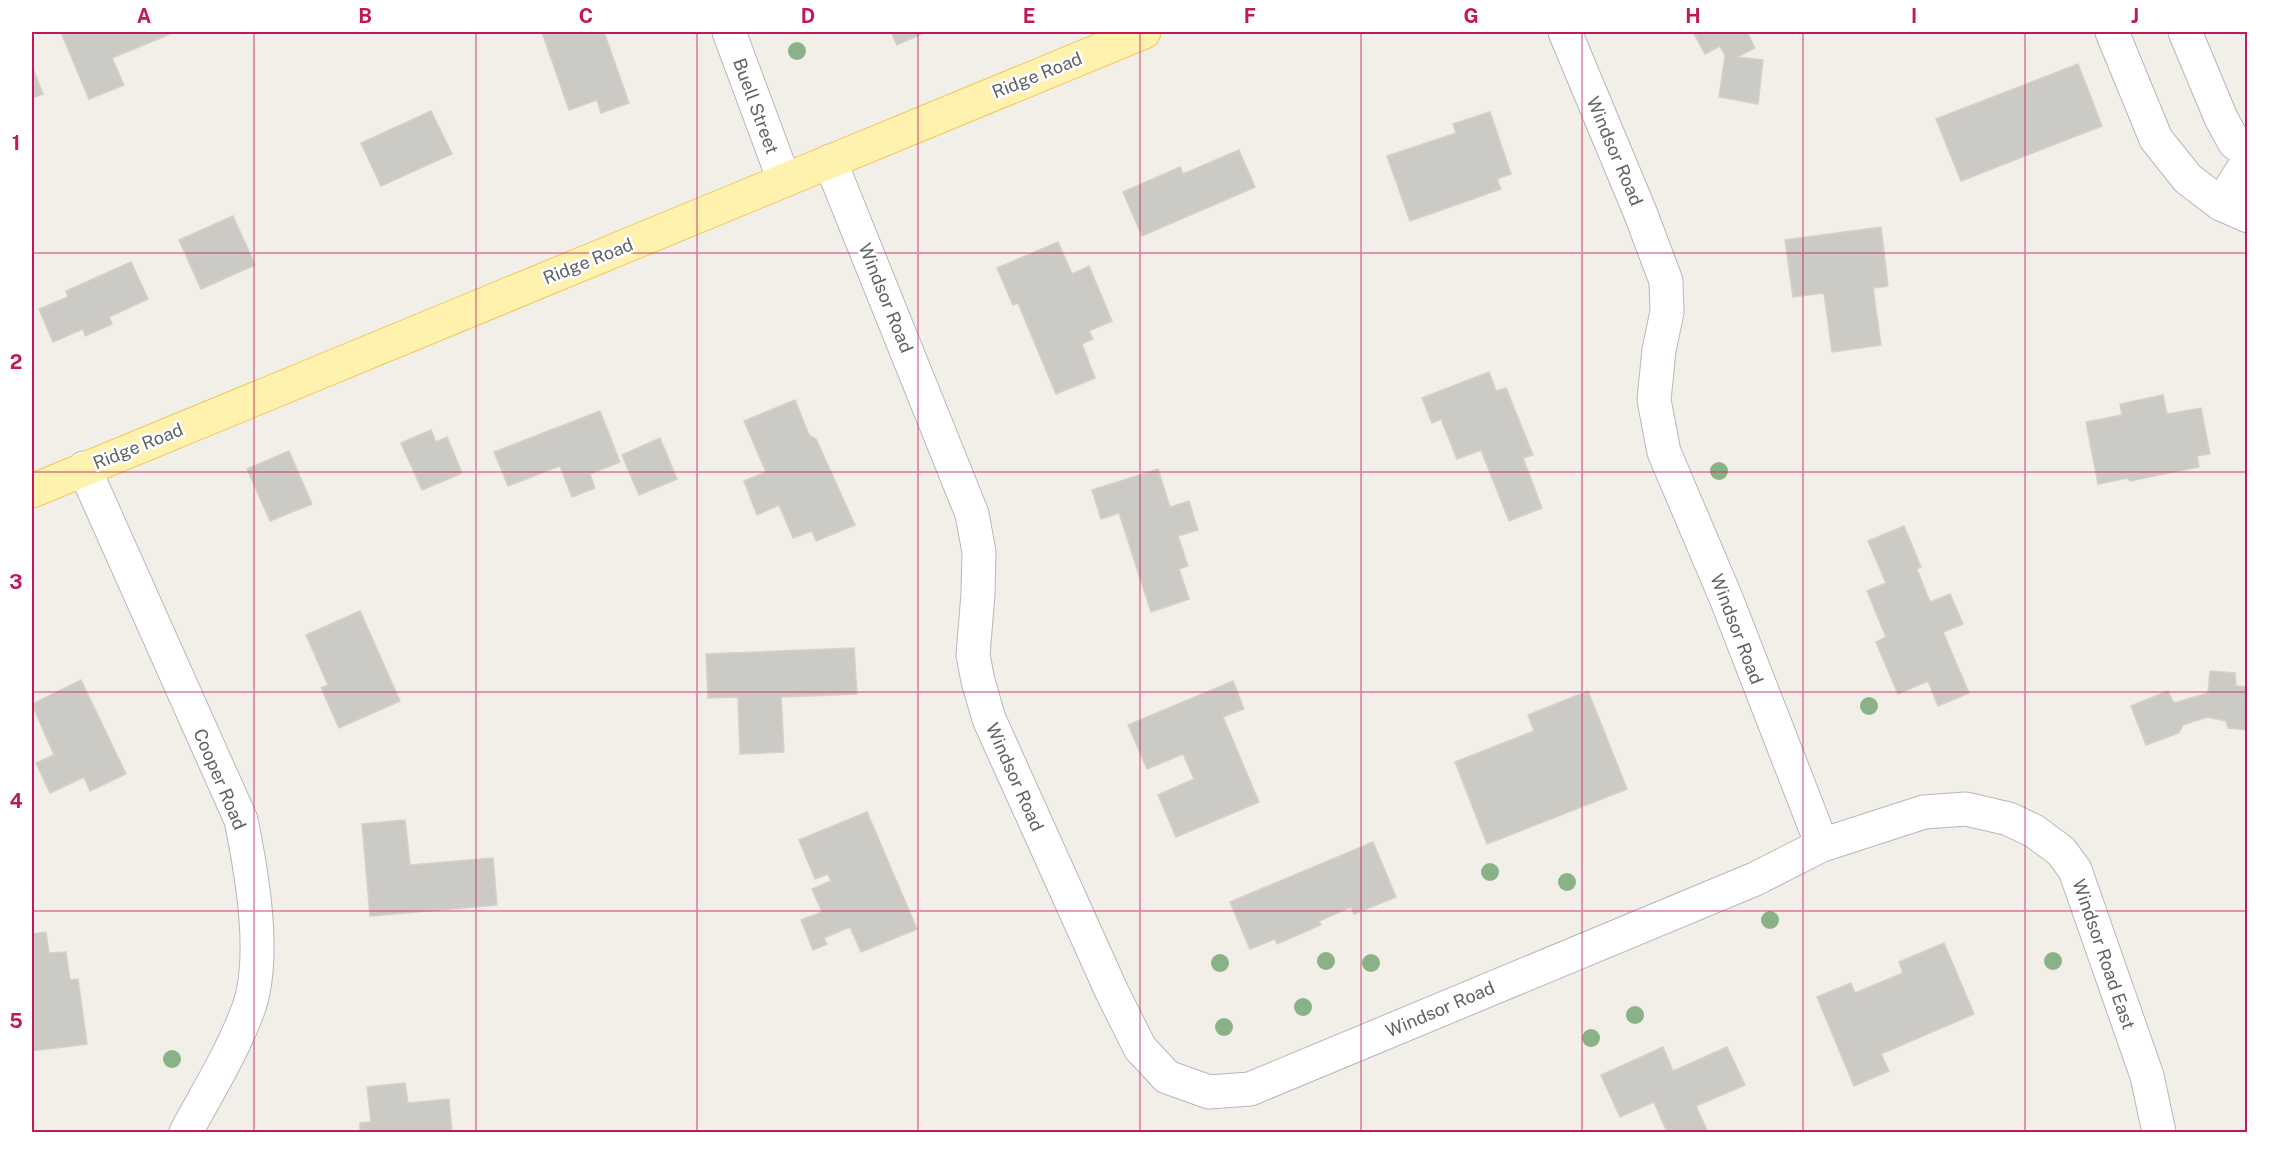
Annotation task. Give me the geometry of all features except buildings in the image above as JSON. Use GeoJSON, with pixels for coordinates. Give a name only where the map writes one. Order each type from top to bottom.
{"type":"FeatureCollection","features":[{"type":"Feature","properties":{"kind":"main road","name":"Ridge Road"},"geometry":{"type":"LineString","coordinates":[[32,491],[1144,32]]}},
{"type":"Feature","properties":{"kind":"street","name":"Buell Street"},"geometry":{"type":"LineString","coordinates":[[729,32],[784,180]]}},
{"type":"Feature","properties":{"kind":"street","name":"Windsor Road"},"geometry":{"type":"LineString","coordinates":[[830,161],[972,514],[979,552],[973,655],[989,719],[1112,992],[1140,1048],[1167,1077],[1209,1092],[1250,1089],[1755,879],[1822,845],[1726,598],[1664,452],[1654,400],[1659,350],[1667,312],[1666,281],[1640,212],[1565,32]]}},
{"type":"Feature","properties":{"kind":"street"},"geometry":{"type":"LineString","coordinates":[[2112,32],[2156,139],[2188,179],[2234,210],[2247,161]]}},
{"type":"Feature","properties":{"kind":"street"},"geometry":{"type":"LineString","coordinates":[[2185,32],[2221,118],[2234,142],[2247,153]]}},
{"type":"Feature","properties":{"kind":"street","name":"Cooper Road"},"geometry":{"type":"LineString","coordinates":[[84,468],[241,820],[252,872],[256,921],[255,969],[248,1008],[228,1053],[186,1132]]}},
{"type":"Feature","properties":{"kind":"street","name":"Windsor Road East"},"geometry":{"type":"LineString","coordinates":[[1822,845],[1924,812],[1966,809],[2009,819],[2034,831],[2061,851],[2075,870],[2140,1055],[2147,1076],[2158,1132]]}}]}
